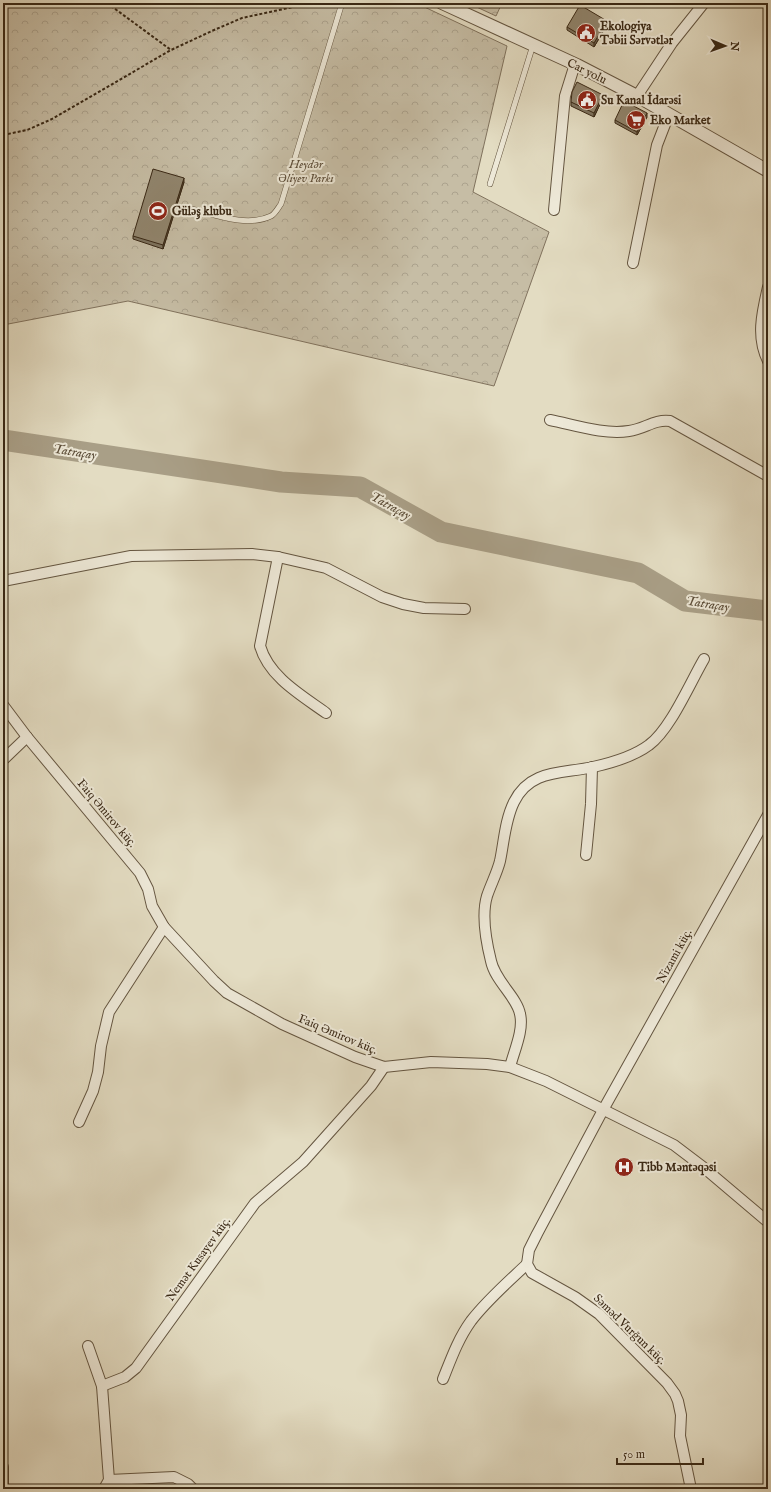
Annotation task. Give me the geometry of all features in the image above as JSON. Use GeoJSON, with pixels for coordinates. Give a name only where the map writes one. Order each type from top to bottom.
{"type":"FeatureCollection","features":[{"type":"Feature","properties":{"kind":"street","name":"Car yolu"},"geometry":{"type":"LineString","coordinates":[[442,3],[575,64],[637,96],[768,171]]}},
{"type":"Feature","properties":{"kind":"street"},"geometry":{"type":"LineString","coordinates":[[637,96],[672,43],[704,3]]}},
{"type":"Feature","properties":{"kind":"street"},"geometry":{"type":"LineString","coordinates":[[554,210],[565,96],[575,64]]}},
{"type":"Feature","properties":{"kind":"street"},"geometry":{"type":"LineString","coordinates":[[634,263],[657,145],[669,114]]}},
{"type":"Feature","properties":{"kind":"street"},"geometry":{"type":"LineString","coordinates":[[768,287],[760,332],[762,348],[768,361]]}},
{"type":"Feature","properties":{"kind":"street"},"geometry":{"type":"LineString","coordinates":[[550,420],[611,432],[630,431],[647,426],[659,420],[670,421],[768,476]]}},
{"type":"Feature","properties":{"kind":"street"},"geometry":{"type":"LineString","coordinates":[[3,581],[131,556],[252,554],[278,557],[326,568],[382,596],[403,604],[424,608],[465,609]]}},
{"type":"Feature","properties":{"kind":"street"},"geometry":{"type":"LineString","coordinates":[[278,557],[260,646],[264,660],[287,686],[326,713]]}},
{"type":"Feature","properties":{"kind":"street"},"geometry":{"type":"LineString","coordinates":[[510,1067],[520,1026],[520,1014],[493,971],[484,918],[487,897],[498,866],[511,810],[519,793],[530,783],[552,773],[592,767],[627,757],[648,746],[662,734],[704,659]]}},
{"type":"Feature","properties":{"kind":"street","name":"Faiq Əmirov küç."},"geometry":{"type":"LineString","coordinates":[[3,705],[26,736],[140,873],[148,889],[152,906],[164,927],[227,993],[282,1024],[355,1057],[384,1067],[454,1061],[510,1067],[546,1081],[674,1145],[703,1167],[768,1222]]}},
{"type":"Feature","properties":{"kind":"street"},"geometry":{"type":"LineString","coordinates":[[3,760],[26,736]]}},
{"type":"Feature","properties":{"kind":"street"},"geometry":{"type":"LineString","coordinates":[[586,855],[591,804],[592,767]]}},
{"type":"Feature","properties":{"kind":"street","name":"Nizami küç."},"geometry":{"type":"LineString","coordinates":[[603,1110],[768,815]]}},
{"type":"Feature","properties":{"kind":"street"},"geometry":{"type":"LineString","coordinates":[[79,1122],[93,1091],[98,1072],[101,1046],[110,1012],[164,927]]}},
{"type":"Feature","properties":{"kind":"street","name":"Nemət Kusayev küç."},"geometry":{"type":"LineString","coordinates":[[102,1386],[125,1377],[136,1368],[255,1203],[303,1162],[371,1086],[384,1067]]}},
{"type":"Feature","properties":{"kind":"street"},"geometry":{"type":"LineString","coordinates":[[442,1379],[458,1344],[472,1321],[503,1287],[527,1264],[529,1250],[534,1239],[603,1110]]}},
{"type":"Feature","properties":{"kind":"street","name":"Səməd Vurğun küç."},"geometry":{"type":"LineString","coordinates":[[527,1264],[532,1273],[576,1297],[599,1314],[667,1383],[678,1401],[681,1415],[680,1436],[691,1489]]}},
{"type":"Feature","properties":{"kind":"street"},"geometry":{"type":"LineString","coordinates":[[88,1346],[102,1386],[109,1480],[104,1489]]}},
{"type":"Feature","properties":{"kind":"street"},"geometry":{"type":"LineString","coordinates":[[3,1467],[3,1489]]}},
{"type":"Feature","properties":{"kind":"street"},"geometry":{"type":"LineString","coordinates":[[109,1480],[174,1477],[188,1484],[193,1489]]}},
{"type":"Feature","properties":{"kind":"lane"},"geometry":{"type":"LineString","coordinates":[[188,208],[235,220],[255,220],[272,216],[281,204],[342,3]]}},
{"type":"Feature","properties":{"kind":"lane"},"geometry":{"type":"LineString","coordinates":[[490,184],[533,45]]}},
{"type":"Feature","properties":{"kind":"path"},"geometry":{"type":"LineString","coordinates":[[107,3],[171,50]]}},
{"type":"Feature","properties":{"kind":"path"},"geometry":{"type":"LineString","coordinates":[[3,135],[27,130],[52,119],[171,50],[242,18],[293,7],[300,3]]}},
{"type":"Feature","properties":{"kind":"green space","name":"Heydər Əliyev Parkı"},"geometry":{"type":"Polygon","coordinates":[[[3,3],[416,3],[507,46],[473,192],[549,232],[494,386],[128,301],[3,325],[3,3]]]}},
{"type":"Feature","properties":{"kind":"green space"},"geometry":{"type":"Polygon","coordinates":[[[468,3],[502,3],[496,16],[468,3]]]}},
{"type":"Feature","properties":{"kind":"building"},"geometry":{"type":"Polygon","coordinates":[[[580,5],[607,21],[594,43],[567,27],[580,5]]]}},
{"type":"Feature","properties":{"kind":"building"},"geometry":{"type":"Polygon","coordinates":[[[577,82],[603,95],[594,113],[571,102],[572,92],[577,82]]]}},
{"type":"Feature","properties":{"kind":"building"},"geometry":{"type":"Polygon","coordinates":[[[624,101],[647,113],[637,132],[615,120],[624,101]]]}},
{"type":"Feature","properties":{"kind":"building","name":"Güləş klubu"},"geometry":{"type":"Polygon","coordinates":[[[153,169],[184,178],[163,245],[133,236],[153,169]]]}},
{"type":"Feature","properties":{"kind":"waterway","name":"Tatraçay"},"geometry":{"type":"LineString","coordinates":[[3,440],[281,482],[360,487],[441,532],[638,573],[685,601],[768,611]]}},
{"type":"Feature","properties":{"kind":"place","name":"Ekologiya Təbii Sərvətlər"},"geometry":{"type":"Point","coordinates":[586,33]}},
{"type":"Feature","properties":{"kind":"place","name":"Su Kanal İdarəsi"},"geometry":{"type":"Point","coordinates":[587,100]}},
{"type":"Feature","properties":{"kind":"place","name":"Eko Market"},"geometry":{"type":"Point","coordinates":[636,120]}},
{"type":"Feature","properties":{"kind":"place","name":"Güləş klubu"},"geometry":{"type":"Point","coordinates":[158,211]}},
{"type":"Feature","properties":{"kind":"place","name":"Tibb Məntəqəsi"},"geometry":{"type":"Point","coordinates":[624,1167]}}]}
